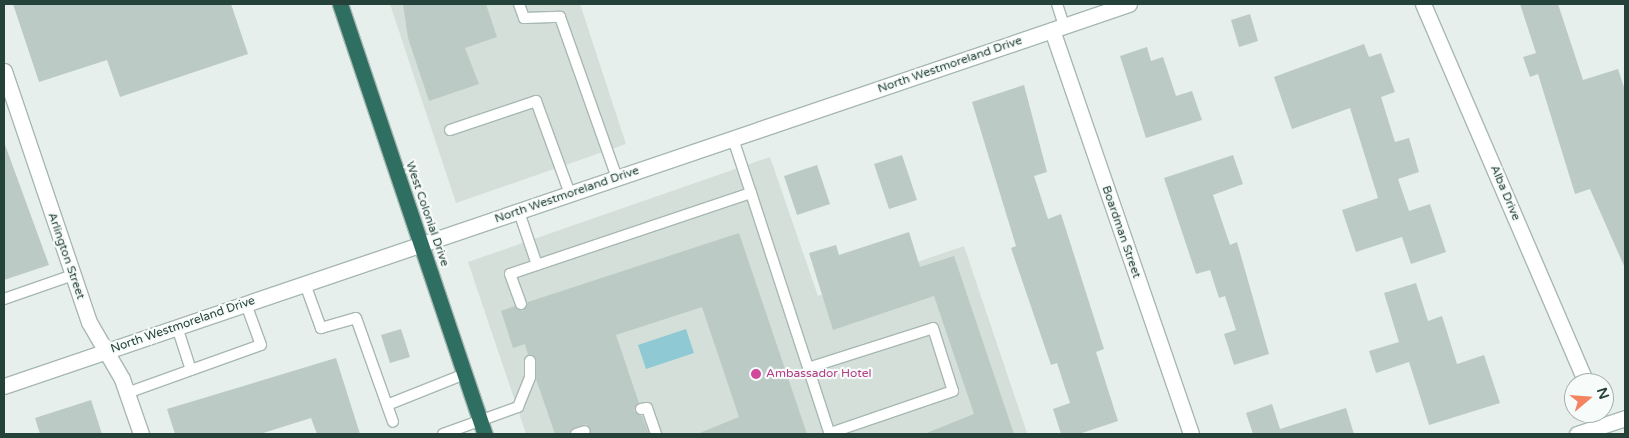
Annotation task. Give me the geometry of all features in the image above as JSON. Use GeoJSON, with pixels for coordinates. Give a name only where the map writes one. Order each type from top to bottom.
{"type":"FeatureCollection","features":[{"type":"Feature","properties":{"kind":"highway","name":"West Colonial Drive"},"geometry":{"type":"LineString","coordinates":[[340,4],[483,428]]}},
{"type":"Feature","properties":{"kind":"street","name":"North Westmoreland Drive"},"geometry":{"type":"LineString","coordinates":[[4,386],[1129,4]]}},
{"type":"Feature","properties":{"kind":"street","name":"Alba Drive"},"geometry":{"type":"LineString","coordinates":[[1424,4],[1582,373]]}},
{"type":"Feature","properties":{"kind":"street","name":"Boardman Street"},"geometry":{"type":"LineString","coordinates":[[1058,28],[1191,434]]}},
{"type":"Feature","properties":{"kind":"street","name":"Arlington Street"},"geometry":{"type":"LineString","coordinates":[[4,71],[88,322],[106,351],[127,394],[141,434]]}},
{"type":"Feature","properties":{"kind":"street"},"geometry":{"type":"LineString","coordinates":[[1577,434],[1625,418]]}},
{"type":"Feature","properties":{"kind":"lane"},"geometry":{"type":"LineString","coordinates":[[519,4],[524,18],[560,17],[618,178]]}},
{"type":"Feature","properties":{"kind":"lane"},"geometry":{"type":"LineString","coordinates":[[1057,4],[1058,28]]}},
{"type":"Feature","properties":{"kind":"lane"},"geometry":{"type":"LineString","coordinates":[[450,130],[536,101],[570,194]]}},
{"type":"Feature","properties":{"kind":"lane"},"geometry":{"type":"LineString","coordinates":[[733,139],[750,193],[808,368],[830,434],[953,391],[932,328],[808,368]]}},
{"type":"Feature","properties":{"kind":"lane"},"geometry":{"type":"LineString","coordinates":[[521,304],[510,274],[750,193]]}},
{"type":"Feature","properties":{"kind":"lane"},"geometry":{"type":"LineString","coordinates":[[519,212],[537,265]]}},
{"type":"Feature","properties":{"kind":"lane"},"geometry":{"type":"LineString","coordinates":[[4,299],[73,275]]}},
{"type":"Feature","properties":{"kind":"lane"},"geometry":{"type":"LineString","coordinates":[[305,284],[321,328],[356,318],[393,422]]}},
{"type":"Feature","properties":{"kind":"lane"},"geometry":{"type":"LineString","coordinates":[[127,394],[261,345],[246,304]]}},
{"type":"Feature","properties":{"kind":"lane"},"geometry":{"type":"LineString","coordinates":[[177,327],[191,370]]}},
{"type":"Feature","properties":{"kind":"lane"},"geometry":{"type":"LineString","coordinates":[[443,434],[483,428],[518,407],[529,383],[530,361]]}},
{"type":"Feature","properties":{"kind":"lane"},"geometry":{"type":"LineString","coordinates":[[387,405],[465,374]]}},
{"type":"Feature","properties":{"kind":"lane"},"geometry":{"type":"LineString","coordinates":[[641,409],[647,408],[656,434]]}},
{"type":"Feature","properties":{"kind":"shaded area"},"geometry":{"type":"Polygon","coordinates":[[[390,4],[580,4],[626,144],[456,203],[390,4]]]}},
{"type":"Feature","properties":{"kind":"shaded area"},"geometry":{"type":"Polygon","coordinates":[[[770,157],[818,296],[964,246],[1027,433],[526,434],[468,262],[770,157]]]}},
{"type":"Feature","properties":{"kind":"water"},"geometry":{"type":"Polygon","coordinates":[[[686,329],[694,353],[646,369],[638,345],[686,329]]]}},
{"type":"Feature","properties":{"kind":"building"},"geometry":{"type":"Polygon","coordinates":[[[13,4],[231,4],[248,54],[120,97],[107,60],[39,82],[13,4]]]}},
{"type":"Feature","properties":{"kind":"building"},"geometry":{"type":"Polygon","coordinates":[[[403,4],[486,4],[497,37],[465,48],[479,84],[429,101],[408,38],[403,4]]]}},
{"type":"Feature","properties":{"kind":"building"},"geometry":{"type":"Polygon","coordinates":[[[1520,4],[1558,4],[1583,80],[1618,69],[1625,90],[1625,268],[1590,189],[1575,194],[1538,74],[1530,77],[1523,57],[1536,53],[1520,4]]]}},
{"type":"Feature","properties":{"kind":"building"},"geometry":{"type":"Polygon","coordinates":[[[1250,14],[1258,41],[1239,47],[1231,20],[1250,14]]]}},
{"type":"Feature","properties":{"kind":"building"},"geometry":{"type":"Polygon","coordinates":[[[1364,44],[1369,57],[1381,53],[1395,92],[1381,97],[1395,142],[1409,138],[1419,172],[1398,179],[1409,211],[1430,204],[1446,252],[1411,264],[1402,237],[1356,252],[1342,210],[1378,198],[1350,108],[1292,129],[1274,77],[1364,44]]]}},
{"type":"Feature","properties":{"kind":"building"},"geometry":{"type":"Polygon","coordinates":[[[1147,47],[1151,61],[1163,57],[1176,96],[1192,91],[1202,120],[1146,138],[1120,56],[1147,47]]]}},
{"type":"Feature","properties":{"kind":"building"},"geometry":{"type":"Polygon","coordinates":[[[1024,85],[1047,172],[1034,176],[1048,219],[1061,214],[1104,349],[1096,352],[1118,421],[1079,434],[1061,434],[1053,409],[1070,403],[1057,363],[1051,365],[1011,248],[1016,246],[972,102],[1024,85]]]}},
{"type":"Feature","properties":{"kind":"building"},"geometry":{"type":"Polygon","coordinates":[[[4,142],[49,265],[4,280],[4,142]]]}},
{"type":"Feature","properties":{"kind":"building"},"geometry":{"type":"Polygon","coordinates":[[[902,155],[917,200],[889,209],[874,164],[902,155]]]}},
{"type":"Feature","properties":{"kind":"building"},"geometry":{"type":"Polygon","coordinates":[[[1233,155],[1243,184],[1213,195],[1230,245],[1237,242],[1269,354],[1234,365],[1224,334],[1236,330],[1225,296],[1219,298],[1210,270],[1196,274],[1164,178],[1233,155]]]}},
{"type":"Feature","properties":{"kind":"building"},"geometry":{"type":"Polygon","coordinates":[[[817,165],[830,204],[797,215],[784,176],[817,165]]]}},
{"type":"Feature","properties":{"kind":"building"},"geometry":{"type":"Polygon","coordinates":[[[909,232],[920,267],[954,256],[1014,434],[924,434],[974,414],[934,296],[833,330],[809,253],[836,245],[839,255],[909,232]]]}},
{"type":"Feature","properties":{"kind":"building"},"geometry":{"type":"Polygon","coordinates":[[[739,233],[807,434],[697,434],[739,417],[702,307],[616,335],[639,403],[634,411],[642,416],[649,434],[591,434],[586,424],[567,434],[555,434],[536,379],[536,358],[528,355],[525,344],[513,348],[501,311],[515,306],[523,311],[528,302],[739,233]]]}},
{"type":"Feature","properties":{"kind":"building"},"geometry":{"type":"Polygon","coordinates":[[[1416,283],[1428,321],[1442,316],[1457,364],[1484,355],[1500,403],[1429,425],[1409,362],[1376,373],[1369,351],[1399,342],[1384,293],[1416,283]]]}},
{"type":"Feature","properties":{"kind":"building"},"geometry":{"type":"Polygon","coordinates":[[[401,329],[410,357],[390,363],[381,335],[401,329]]]}},
{"type":"Feature","properties":{"kind":"building"},"geometry":{"type":"Polygon","coordinates":[[[336,358],[360,434],[317,434],[311,418],[260,434],[175,434],[167,409],[336,358]]]}},
{"type":"Feature","properties":{"kind":"building"},"geometry":{"type":"Polygon","coordinates":[[[91,400],[102,434],[40,434],[35,418],[91,400]]]}},
{"type":"Feature","properties":{"kind":"building"},"geometry":{"type":"Polygon","coordinates":[[[1272,404],[1280,429],[1346,408],[1354,434],[1253,434],[1246,413],[1272,404]]]}},
{"type":"Feature","properties":{"kind":"place","name":"Ambassador Hotel"},"geometry":{"type":"Point","coordinates":[756,374]}}]}
